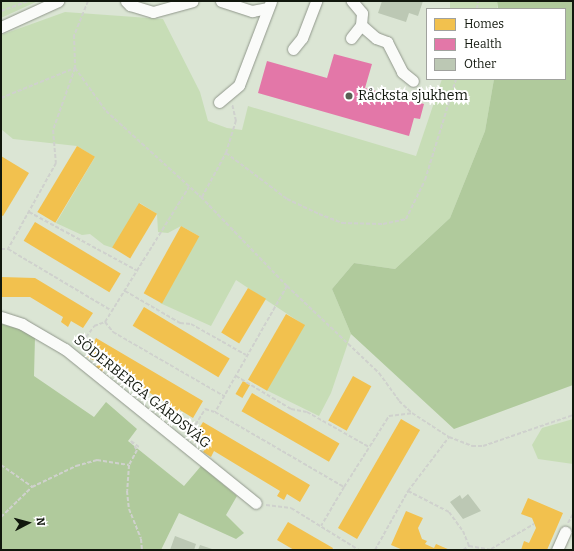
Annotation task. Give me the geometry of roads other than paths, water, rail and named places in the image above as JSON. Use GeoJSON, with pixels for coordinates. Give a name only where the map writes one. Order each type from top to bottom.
{"type":"FeatureCollection","features":[{"type":"Feature","properties":{"kind":"street"},"geometry":{"type":"LineString","coordinates":[[1,27],[58,1]]}},
{"type":"Feature","properties":{"kind":"street"},"geometry":{"type":"LineString","coordinates":[[126,1],[130,6],[153,12],[193,1]]}},
{"type":"Feature","properties":{"kind":"street"},"geometry":{"type":"LineString","coordinates":[[221,1],[252,11],[269,5]]}},
{"type":"Feature","properties":{"kind":"street"},"geometry":{"type":"LineString","coordinates":[[293,49],[302,38],[316,1]]}},
{"type":"Feature","properties":{"kind":"street"},"geometry":{"type":"LineString","coordinates":[[351,38],[361,25],[362,13],[352,1]]}},
{"type":"Feature","properties":{"kind":"street"},"geometry":{"type":"LineString","coordinates":[[219,102],[239,85],[269,5]]}},
{"type":"Feature","properties":{"kind":"street"},"geometry":{"type":"LineString","coordinates":[[361,25],[376,38],[387,42],[402,72],[413,81]]}},
{"type":"Feature","properties":{"kind":"street","name":"SÖDERBERGA GÅRDSVÄG"},"geometry":{"type":"LineString","coordinates":[[1,317],[22,324],[72,356],[256,503]]}},
{"type":"Feature","properties":{"kind":"street"},"geometry":{"type":"LineString","coordinates":[[557,550],[565,532]]}},
{"type":"Feature","properties":{"kind":"place","name":"Råcksta sjukhem"},"geometry":{"type":"Point","coordinates":[349,96]}}]}
